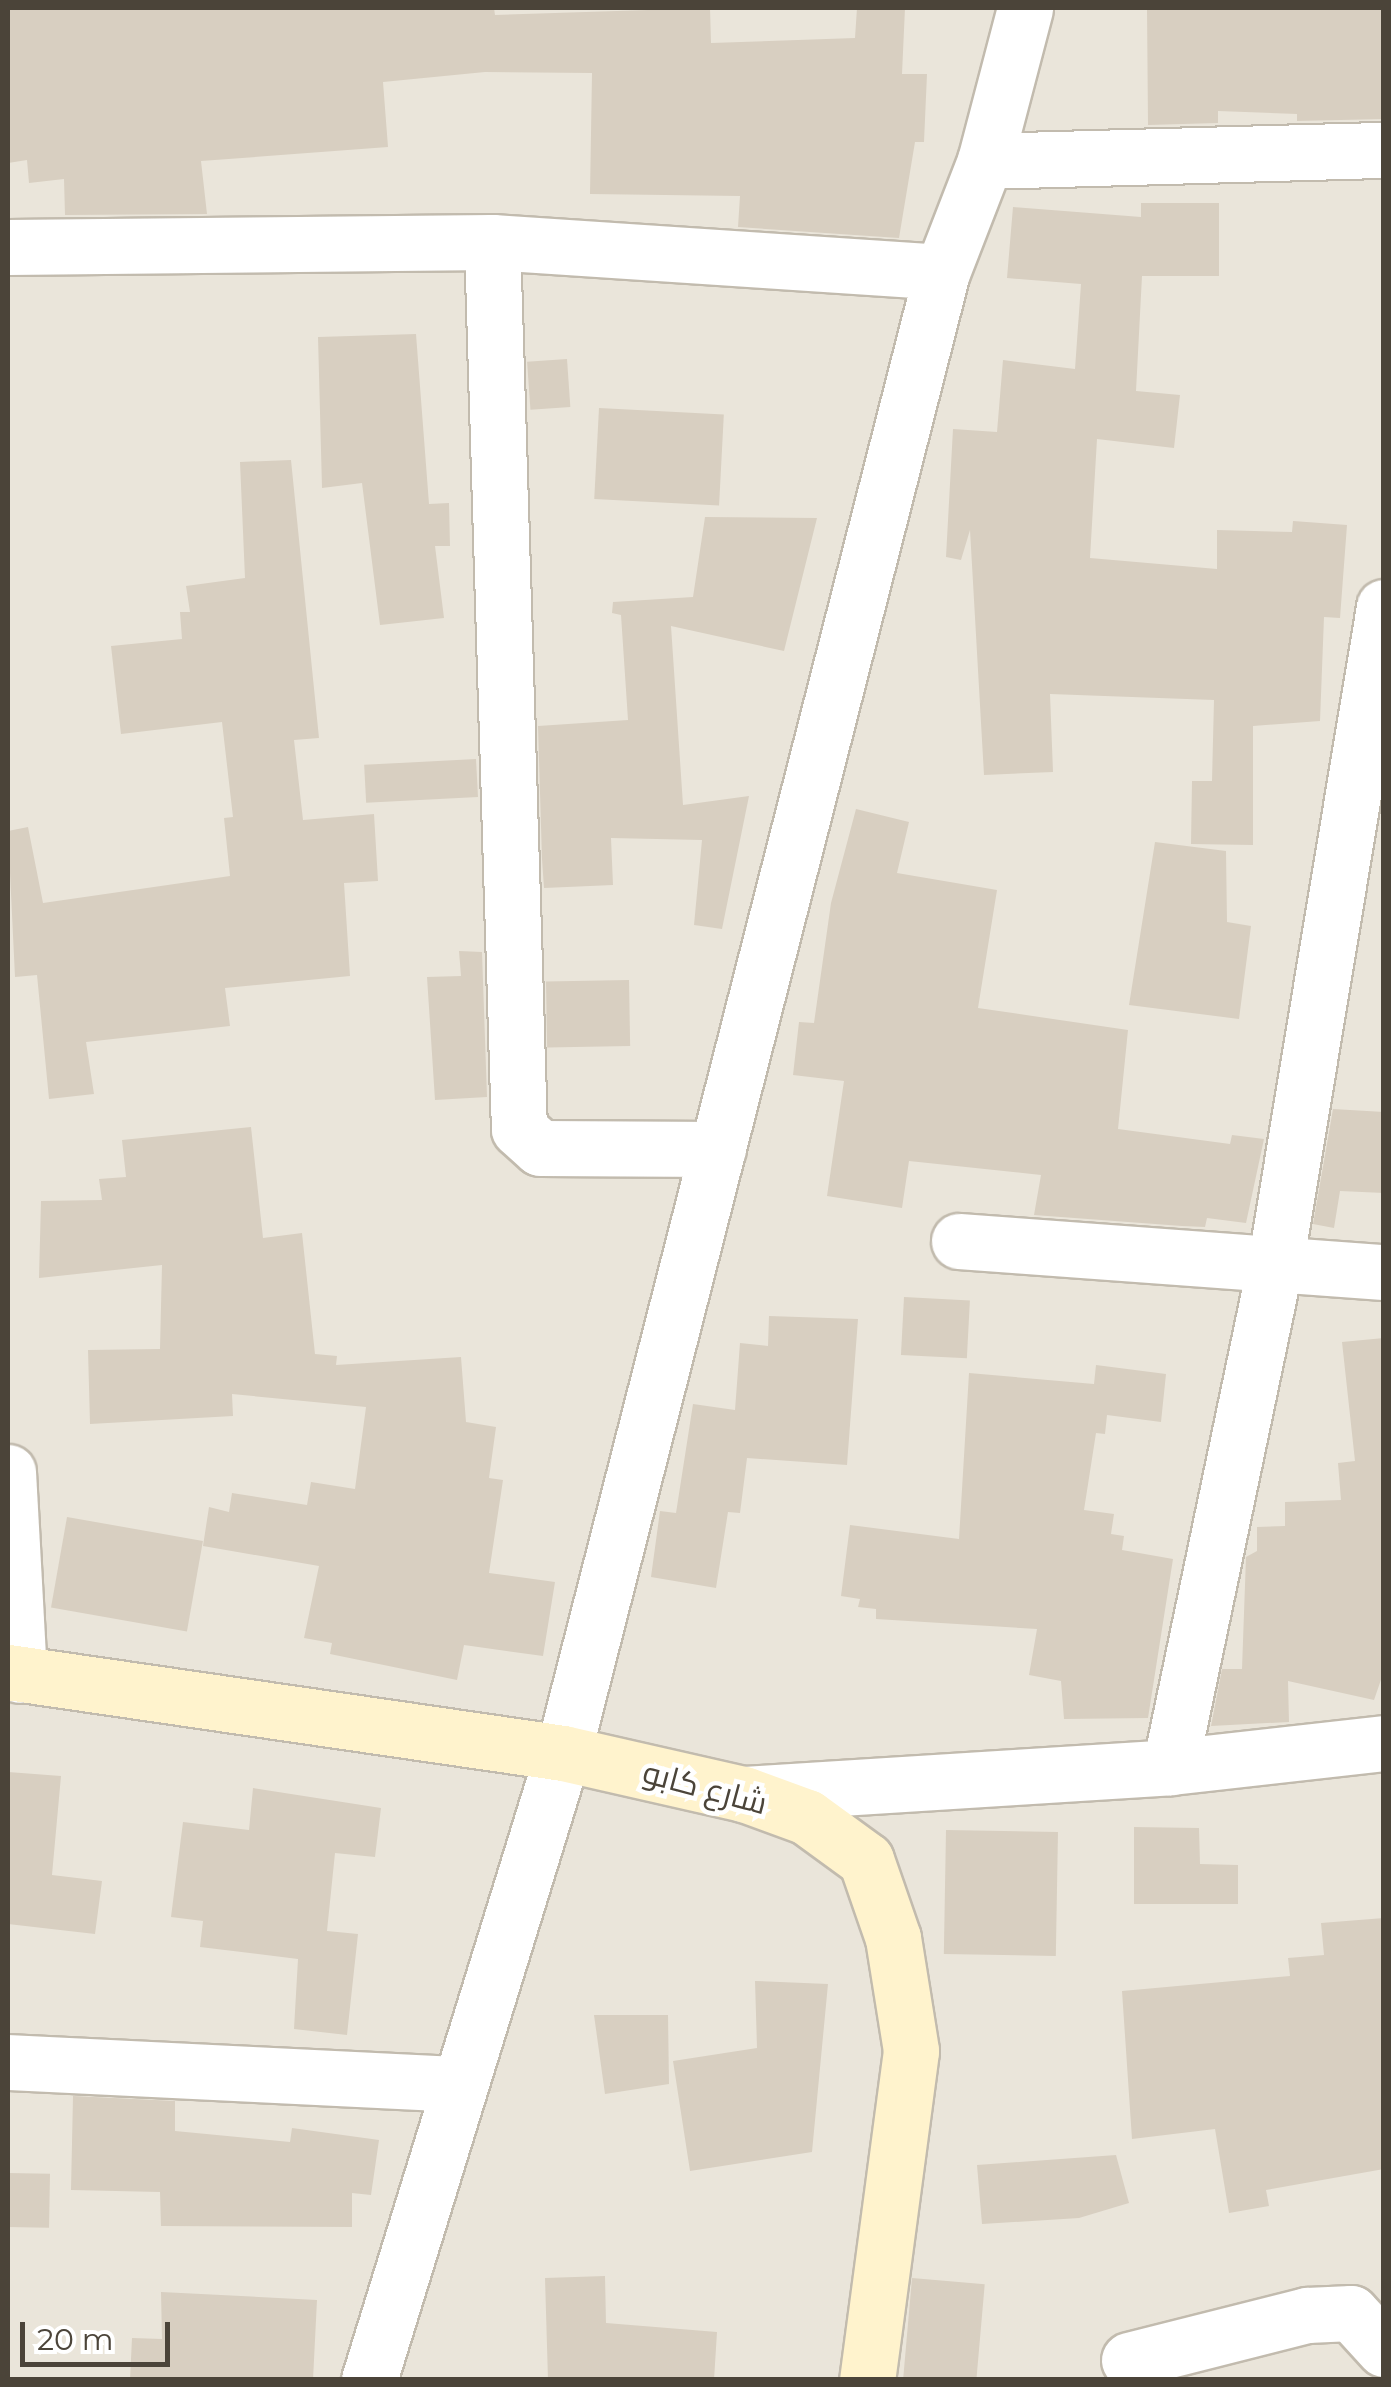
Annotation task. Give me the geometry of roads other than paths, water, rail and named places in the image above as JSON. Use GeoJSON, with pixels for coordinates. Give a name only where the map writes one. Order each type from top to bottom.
{"type":"FeatureCollection","features":[{"type":"Feature","properties":{"kind":"street"},"geometry":{"type":"LineString","coordinates":[[369,2380],[563,1754],[942,272],[985,161],[1025,8]]}},
{"type":"Feature","properties":{"kind":"street"},"geometry":{"type":"LineString","coordinates":[[985,161],[1384,150]]}},
{"type":"Feature","properties":{"kind":"street"},"geometry":{"type":"LineString","coordinates":[[8,247],[492,242],[942,272]]}},
{"type":"Feature","properties":{"kind":"street"},"geometry":{"type":"LineString","coordinates":[[492,242],[519,1129],[540,1148],[718,1149]]}},
{"type":"Feature","properties":{"kind":"street"},"geometry":{"type":"LineString","coordinates":[[1170,1766],[1275,1265],[1374,723],[1384,607]]}},
{"type":"Feature","properties":{"kind":"street"},"geometry":{"type":"LineString","coordinates":[[960,1242],[1384,1272]]}},
{"type":"Feature","properties":{"kind":"street"},"geometry":{"type":"LineString","coordinates":[[8,1472],[14,1674]]}},
{"type":"Feature","properties":{"kind":"street","name":"شارع كابو"},"geometry":{"type":"LineString","coordinates":[[14,1674],[563,1754],[744,1794],[807,1817],[866,1860],[893,1938],[912,2051],[866,2380]]}},
{"type":"Feature","properties":{"kind":"street"},"geometry":{"type":"LineString","coordinates":[[744,1794],[1170,1766],[1384,1744]]}},
{"type":"Feature","properties":{"kind":"street"},"geometry":{"type":"LineString","coordinates":[[8,2062],[458,2084]]}},
{"type":"Feature","properties":{"kind":"street"},"geometry":{"type":"LineString","coordinates":[[1129,2360],[1307,2314],[1351,2313],[1384,2349]]}}]}
